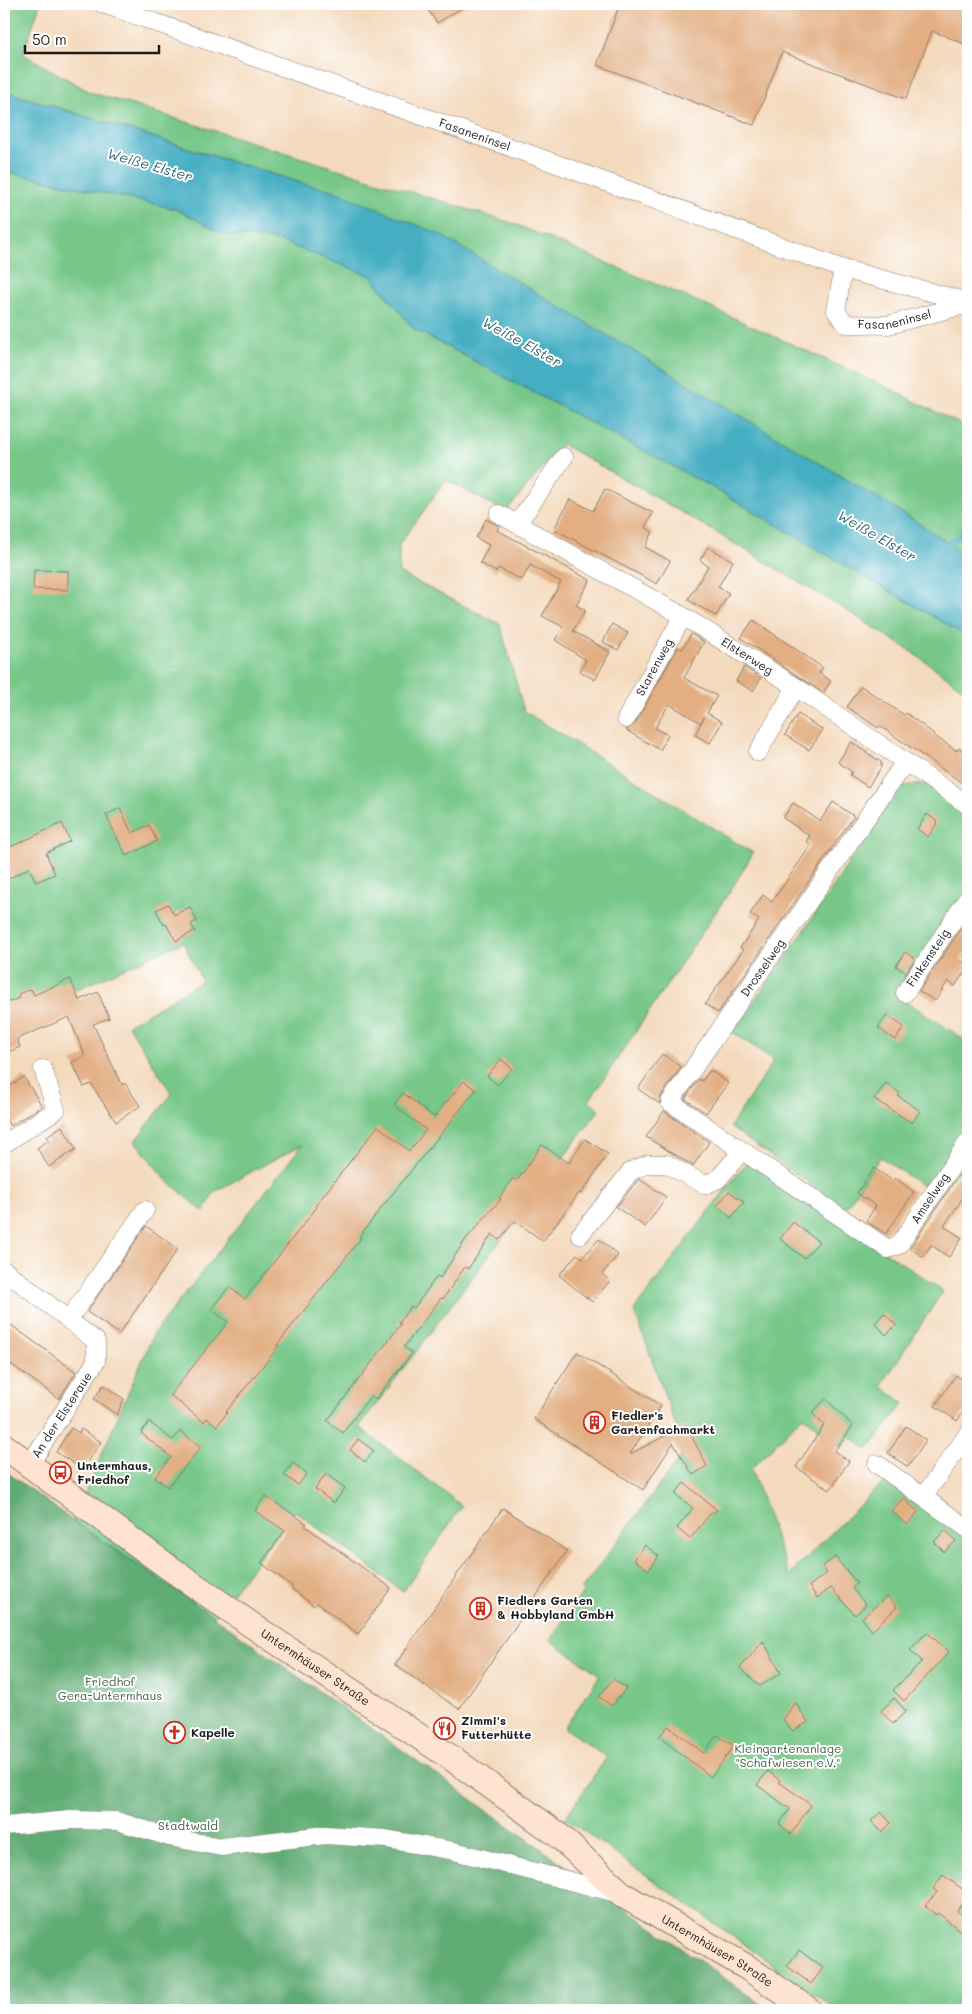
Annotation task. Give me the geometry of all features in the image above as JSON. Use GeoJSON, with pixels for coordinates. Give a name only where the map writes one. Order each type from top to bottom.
{"type":"FeatureCollection","features":[{"type":"Feature","properties":{"kind":"main road","name":"Untermhäuser Straße"},"geometry":{"type":"LineString","coordinates":[[4,1446],[164,1564],[453,1759],[557,1834],[623,1895],[748,1968],[809,2010]]}},
{"type":"Feature","properties":{"kind":"street","name":"Fasaneninsel"},"geometry":{"type":"LineString","coordinates":[[103,4],[544,159],[843,269],[968,303]]}},
{"type":"Feature","properties":{"kind":"street","name":"Fasaneninsel"},"geometry":{"type":"LineString","coordinates":[[843,269],[836,311],[846,324],[888,325],[968,303]]}},
{"type":"Feature","properties":{"kind":"street"},"geometry":{"type":"LineString","coordinates":[[517,524],[564,457]]}},
{"type":"Feature","properties":{"kind":"street","name":"Elsterweg"},"geometry":{"type":"LineString","coordinates":[[499,514],[683,616],[796,687],[968,805]]}},
{"type":"Feature","properties":{"kind":"street","name":"Starenweg"},"geometry":{"type":"LineString","coordinates":[[626,718],[683,616]]}},
{"type":"Feature","properties":{"kind":"street"},"geometry":{"type":"LineString","coordinates":[[758,752],[796,687]]}},
{"type":"Feature","properties":{"kind":"street","name":"Drosselweg"},"geometry":{"type":"LineString","coordinates":[[888,1249],[670,1102],[905,762]]}},
{"type":"Feature","properties":{"kind":"street","name":"Finkensteig"},"geometry":{"type":"LineString","coordinates":[[905,993],[968,898]]}},
{"type":"Feature","properties":{"kind":"street"},"geometry":{"type":"LineString","coordinates":[[4,1144],[63,1109],[43,1069]]}},
{"type":"Feature","properties":{"kind":"street","name":"Amselweg"},"geometry":{"type":"LineString","coordinates":[[888,1249],[899,1245],[968,1142]]}},
{"type":"Feature","properties":{"kind":"street"},"geometry":{"type":"LineString","coordinates":[[580,1235],[631,1171],[648,1164],[667,1164],[706,1185],[718,1179],[742,1151]]}},
{"type":"Feature","properties":{"kind":"street"},"geometry":{"type":"LineString","coordinates":[[69,1319],[145,1210]]}},
{"type":"Feature","properties":{"kind":"street","name":"An der Elsteraue"},"geometry":{"type":"LineString","coordinates":[[4,1270],[96,1341],[96,1361],[30,1464]]}},
{"type":"Feature","properties":{"kind":"street"},"geometry":{"type":"LineString","coordinates":[[923,1497],[968,1434]]}},
{"type":"Feature","properties":{"kind":"street"},"geometry":{"type":"LineString","coordinates":[[877,1464],[968,1529]]}},
{"type":"Feature","properties":{"kind":"street","name":"Untermhäuser Straße"},"geometry":{"type":"LineString","coordinates":[[4,1826],[70,1820],[117,1821],[169,1837],[221,1847],[326,1834],[386,1839],[454,1851],[623,1895]]}},
{"type":"Feature","properties":{"kind":"green space"},"geometry":{"type":"Polygon","coordinates":[[[4,4],[40,4],[23,54],[90,92],[515,224],[696,301],[884,386],[968,428],[968,556],[909,517],[304,184],[4,91],[4,4]]]}},
{"type":"Feature","properties":{"kind":"green space"},"geometry":{"type":"Polygon","coordinates":[[[4,171],[176,209],[223,234],[277,240],[371,276],[414,329],[710,486],[968,637],[968,693],[906,648],[863,621],[710,529],[562,444],[506,512],[446,480],[399,545],[399,573],[500,624],[524,711],[753,853],[734,885],[589,1101],[600,1109],[359,1427],[462,1506],[403,1592],[295,1511],[214,1617],[73,1521],[154,1333],[303,1144],[214,1192],[204,1212],[165,1179],[135,1141],[172,1094],[128,1025],[202,981],[183,942],[4,1022],[4,171]]]}},
{"type":"Feature","properties":{"kind":"green space"},"geometry":{"type":"Polygon","coordinates":[[[926,784],[968,813],[968,886],[898,996],[968,1042],[968,1124],[926,1188],[880,1157],[845,1209],[730,1127],[774,1060],[732,1032],[799,938],[900,786],[926,784]]]}},
{"type":"Feature","properties":{"kind":"green space","name":"Kleingartenanlage \"Schafwiesen e.V.\""},"geometry":{"type":"Polygon","coordinates":[[[748,1160],[943,1291],[881,1386],[904,1403],[868,1450],[851,1437],[842,1448],[803,1416],[751,1469],[789,1575],[885,1480],[968,1539],[968,2010],[837,2010],[565,1818],[607,1757],[564,1728],[600,1675],[550,1640],[583,1592],[581,1590],[685,1451],[634,1310],[748,1160]]]}},
{"type":"Feature","properties":{"kind":"green space","name":"Stadtwald"},"geometry":{"type":"Polygon","coordinates":[[[4,1470],[73,1521],[214,1617],[769,2010],[4,2010],[4,1470]]]}},
{"type":"Feature","properties":{"kind":"water","name":"Weiße Elster"},"geometry":{"type":"Polygon","coordinates":[[[4,91],[304,184],[332,190],[439,234],[909,517],[968,556],[968,637],[710,486],[414,329],[371,276],[277,240],[223,234],[176,209],[4,171],[4,91]]]}},
{"type":"Feature","properties":{"kind":"building"},"geometry":{"type":"Polygon","coordinates":[[[424,4],[468,4],[437,23],[424,4]]]}},
{"type":"Feature","properties":{"kind":"building"},"geometry":{"type":"Polygon","coordinates":[[[620,4],[968,4],[968,45],[932,31],[906,99],[782,52],[754,125],[597,65],[620,4]]]}},
{"type":"Feature","properties":{"kind":"building"},"geometry":{"type":"Polygon","coordinates":[[[605,489],[653,513],[645,527],[653,532],[645,547],[670,561],[657,584],[554,529],[570,499],[593,511],[605,489]]]}},
{"type":"Feature","properties":{"kind":"building"},"geometry":{"type":"Polygon","coordinates":[[[486,519],[499,526],[497,530],[590,580],[576,605],[585,610],[573,631],[610,652],[595,680],[580,671],[586,660],[555,640],[563,627],[542,616],[561,582],[530,565],[522,580],[498,568],[496,572],[480,563],[489,545],[476,538],[486,519]]]}},
{"type":"Feature","properties":{"kind":"building"},"geometry":{"type":"Polygon","coordinates":[[[708,547],[733,561],[718,587],[729,593],[716,616],[688,600],[708,566],[700,560],[708,547]]]}},
{"type":"Feature","properties":{"kind":"building"},"geometry":{"type":"Polygon","coordinates":[[[34,570],[68,571],[68,590],[33,589],[34,570]]]}},
{"type":"Feature","properties":{"kind":"building"},"geometry":{"type":"Polygon","coordinates":[[[753,620],[823,668],[819,673],[831,681],[823,693],[741,638],[753,620]]]}},
{"type":"Feature","properties":{"kind":"building"},"geometry":{"type":"Polygon","coordinates":[[[612,624],[628,633],[618,650],[603,642],[612,624]]]}},
{"type":"Feature","properties":{"kind":"building"},"geometry":{"type":"Polygon","coordinates":[[[691,634],[704,642],[684,678],[717,696],[707,713],[722,722],[710,743],[695,735],[701,723],[669,704],[655,728],[668,735],[660,750],[626,730],[635,724],[678,647],[682,649],[691,634]]]}},
{"type":"Feature","properties":{"kind":"building"},"geometry":{"type":"Polygon","coordinates":[[[744,667],[761,678],[753,691],[736,681],[744,667]]]}},
{"type":"Feature","properties":{"kind":"building"},"geometry":{"type":"Polygon","coordinates":[[[861,686],[904,715],[906,713],[933,735],[957,751],[959,748],[968,755],[968,787],[880,726],[878,728],[847,707],[861,686]]]}},
{"type":"Feature","properties":{"kind":"building"},"geometry":{"type":"Polygon","coordinates":[[[798,714],[823,730],[809,750],[785,735],[798,714]]]}},
{"type":"Feature","properties":{"kind":"building"},"geometry":{"type":"Polygon","coordinates":[[[851,742],[881,762],[881,767],[868,787],[850,775],[852,772],[838,762],[851,742]]]}},
{"type":"Feature","properties":{"kind":"building"},"geometry":{"type":"Polygon","coordinates":[[[833,802],[854,816],[718,1013],[705,1004],[743,950],[740,948],[759,920],[750,914],[763,895],[772,902],[811,845],[806,841],[810,836],[783,818],[793,803],[820,821],[833,802]]]}},
{"type":"Feature","properties":{"kind":"building"},"geometry":{"type":"Polygon","coordinates":[[[120,808],[132,833],[149,825],[157,841],[126,856],[106,815],[120,808]]]}},
{"type":"Feature","properties":{"kind":"building"},"geometry":{"type":"Polygon","coordinates":[[[927,814],[938,822],[928,837],[917,829],[927,814]]]}},
{"type":"Feature","properties":{"kind":"building"},"geometry":{"type":"Polygon","coordinates":[[[62,823],[70,841],[46,853],[55,874],[36,882],[29,868],[4,881],[4,850],[62,823]]]}},
{"type":"Feature","properties":{"kind":"building"},"geometry":{"type":"Polygon","coordinates":[[[168,904],[174,915],[190,907],[197,921],[191,924],[195,931],[176,941],[156,910],[168,904]]]}},
{"type":"Feature","properties":{"kind":"building"},"geometry":{"type":"Polygon","coordinates":[[[968,918],[968,949],[961,960],[968,967],[955,986],[948,981],[935,1001],[919,991],[968,918]]]}},
{"type":"Feature","properties":{"kind":"building"},"geometry":{"type":"Polygon","coordinates":[[[905,952],[915,959],[906,973],[896,966],[905,952]]]}},
{"type":"Feature","properties":{"kind":"building"},"geometry":{"type":"Polygon","coordinates":[[[70,979],[79,1000],[98,992],[109,1018],[93,1024],[122,1085],[125,1083],[140,1106],[116,1122],[91,1084],[84,1087],[72,1062],[85,1056],[69,1017],[17,1039],[20,1047],[4,1054],[4,1004],[19,998],[18,994],[31,989],[34,995],[70,979]]]}},
{"type":"Feature","properties":{"kind":"building"},"geometry":{"type":"Polygon","coordinates":[[[887,1015],[904,1027],[895,1040],[878,1028],[887,1015]]]}},
{"type":"Feature","properties":{"kind":"building"},"geometry":{"type":"Polygon","coordinates":[[[662,1054],[681,1067],[661,1096],[660,1104],[638,1089],[662,1054]]]}},
{"type":"Feature","properties":{"kind":"building"},"geometry":{"type":"Polygon","coordinates":[[[501,1059],[512,1068],[498,1085],[487,1076],[501,1059]]]}},
{"type":"Feature","properties":{"kind":"building"},"geometry":{"type":"Polygon","coordinates":[[[710,1070],[728,1083],[706,1113],[685,1099],[699,1079],[702,1081],[710,1070]]]}},
{"type":"Feature","properties":{"kind":"building"},"geometry":{"type":"Polygon","coordinates":[[[24,1077],[42,1106],[10,1126],[4,1116],[4,1090],[24,1077]]]}},
{"type":"Feature","properties":{"kind":"building"},"geometry":{"type":"Polygon","coordinates":[[[464,1081],[476,1090],[382,1207],[359,1237],[361,1238],[277,1345],[279,1346],[217,1426],[207,1418],[204,1422],[170,1395],[228,1322],[211,1309],[229,1287],[245,1299],[378,1126],[409,1151],[426,1130],[394,1105],[403,1093],[434,1117],[464,1081]]]}},
{"type":"Feature","properties":{"kind":"building"},"geometry":{"type":"Polygon","coordinates":[[[886,1083],[900,1093],[898,1096],[920,1111],[912,1123],[874,1099],[886,1083]]]}},
{"type":"Feature","properties":{"kind":"building"},"geometry":{"type":"Polygon","coordinates":[[[664,1111],[709,1142],[693,1166],[646,1137],[664,1111]]]}},
{"type":"Feature","properties":{"kind":"building"},"geometry":{"type":"Polygon","coordinates":[[[62,1126],[76,1149],[49,1167],[37,1148],[49,1140],[47,1136],[62,1126]]]}},
{"type":"Feature","properties":{"kind":"building"},"geometry":{"type":"Polygon","coordinates":[[[585,1139],[608,1154],[581,1194],[579,1193],[543,1241],[515,1221],[499,1240],[492,1234],[468,1269],[465,1267],[443,1299],[441,1298],[404,1347],[412,1353],[376,1399],[371,1395],[343,1433],[327,1421],[401,1324],[399,1322],[411,1306],[414,1308],[437,1276],[440,1278],[466,1239],[501,1199],[499,1198],[513,1178],[517,1181],[542,1145],[569,1163],[585,1139]]]}},
{"type":"Feature","properties":{"kind":"building"},"geometry":{"type":"Polygon","coordinates":[[[968,1161],[968,1190],[944,1226],[962,1238],[949,1257],[931,1245],[923,1257],[910,1248],[968,1161]]]}},
{"type":"Feature","properties":{"kind":"building"},"geometry":{"type":"Polygon","coordinates":[[[874,1168],[893,1181],[895,1178],[914,1192],[886,1234],[866,1221],[876,1206],[857,1193],[874,1168]]]}},
{"type":"Feature","properties":{"kind":"building"},"geometry":{"type":"Polygon","coordinates":[[[639,1179],[666,1197],[645,1227],[616,1207],[639,1179]]]}},
{"type":"Feature","properties":{"kind":"building"},"geometry":{"type":"Polygon","coordinates":[[[729,1191],[744,1202],[731,1218],[717,1206],[729,1191]]]}},
{"type":"Feature","properties":{"kind":"building"},"geometry":{"type":"Polygon","coordinates":[[[793,1222],[819,1242],[804,1258],[780,1239],[793,1222]]]}},
{"type":"Feature","properties":{"kind":"building"},"geometry":{"type":"Polygon","coordinates":[[[146,1226],[178,1249],[119,1334],[87,1312],[146,1226]]]}},
{"type":"Feature","properties":{"kind":"building"},"geometry":{"type":"Polygon","coordinates":[[[599,1239],[618,1255],[602,1274],[610,1281],[592,1302],[559,1275],[577,1254],[582,1258],[599,1239]]]}},
{"type":"Feature","properties":{"kind":"building"},"geometry":{"type":"Polygon","coordinates":[[[884,1313],[896,1325],[886,1335],[875,1323],[884,1313]]]}},
{"type":"Feature","properties":{"kind":"building"},"geometry":{"type":"Polygon","coordinates":[[[4,1320],[76,1372],[59,1399],[4,1359],[4,1320]]]}},
{"type":"Feature","properties":{"kind":"building","name":"Fiedler's Gartenfachmarkt"},"geometry":{"type":"Polygon","coordinates":[[[577,1352],[661,1406],[630,1454],[686,1425],[707,1466],[693,1475],[673,1443],[643,1490],[534,1419],[577,1352]]]}},
{"type":"Feature","properties":{"kind":"building"},"geometry":{"type":"Polygon","coordinates":[[[956,1375],[968,1384],[968,1405],[957,1421],[935,1406],[956,1375]]]}},
{"type":"Feature","properties":{"kind":"building"},"geometry":{"type":"Polygon","coordinates":[[[103,1385],[124,1399],[117,1415],[94,1399],[103,1385]]]}},
{"type":"Feature","properties":{"kind":"building"},"geometry":{"type":"Polygon","coordinates":[[[826,1399],[853,1426],[834,1451],[849,1461],[830,1490],[796,1467],[824,1425],[812,1413],[826,1399]]]}},
{"type":"Feature","properties":{"kind":"building"},"geometry":{"type":"Polygon","coordinates":[[[149,1422],[173,1440],[180,1431],[201,1447],[168,1487],[155,1477],[171,1457],[141,1433],[149,1422]]]}},
{"type":"Feature","properties":{"kind":"building"},"geometry":{"type":"Polygon","coordinates":[[[906,1426],[926,1440],[908,1467],[888,1453],[906,1426]]]}},
{"type":"Feature","properties":{"kind":"building"},"geometry":{"type":"Polygon","coordinates":[[[71,1428],[79,1433],[81,1429],[101,1442],[82,1469],[56,1452],[71,1428]]]}},
{"type":"Feature","properties":{"kind":"building"},"geometry":{"type":"Polygon","coordinates":[[[358,1439],[374,1451],[365,1462],[350,1450],[358,1439]]]}},
{"type":"Feature","properties":{"kind":"building"},"geometry":{"type":"Polygon","coordinates":[[[293,1463],[307,1473],[298,1485],[284,1475],[293,1463]]]}},
{"type":"Feature","properties":{"kind":"building"},"geometry":{"type":"Polygon","coordinates":[[[326,1474],[345,1488],[334,1503],[315,1489],[326,1474]]]}},
{"type":"Feature","properties":{"kind":"building"},"geometry":{"type":"Polygon","coordinates":[[[684,1483],[717,1510],[710,1514],[690,1539],[677,1528],[693,1508],[675,1494],[684,1483]]]}},
{"type":"Feature","properties":{"kind":"building"},"geometry":{"type":"Polygon","coordinates":[[[265,1496],[307,1524],[305,1526],[391,1588],[358,1634],[317,1603],[314,1606],[291,1588],[292,1586],[261,1563],[285,1531],[255,1511],[265,1496]]]}},
{"type":"Feature","properties":{"kind":"building"},"geometry":{"type":"Polygon","coordinates":[[[903,1498],[918,1512],[907,1525],[891,1511],[903,1498]]]}},
{"type":"Feature","properties":{"kind":"building","name":"Fiedlers Garten & Hobbyland GmbH"},"geometry":{"type":"Polygon","coordinates":[[[503,1508],[567,1551],[459,1709],[395,1665],[503,1508]]]}},
{"type":"Feature","properties":{"kind":"building"},"geometry":{"type":"Polygon","coordinates":[[[945,1530],[956,1541],[944,1552],[934,1542],[945,1530]]]}},
{"type":"Feature","properties":{"kind":"building"},"geometry":{"type":"Polygon","coordinates":[[[645,1545],[659,1556],[649,1570],[634,1560],[645,1545]]]}},
{"type":"Feature","properties":{"kind":"building"},"geometry":{"type":"Polygon","coordinates":[[[835,1557],[857,1583],[852,1588],[866,1605],[855,1615],[831,1588],[817,1598],[809,1586],[827,1573],[822,1567],[835,1557]]]}},
{"type":"Feature","properties":{"kind":"building"},"geometry":{"type":"Polygon","coordinates":[[[887,1596],[897,1607],[872,1631],[862,1618],[887,1596]]]}},
{"type":"Feature","properties":{"kind":"building"},"geometry":{"type":"Polygon","coordinates":[[[927,1632],[949,1652],[904,1701],[893,1690],[922,1661],[910,1650],[927,1632]]]}},
{"type":"Feature","properties":{"kind":"building"},"geometry":{"type":"Polygon","coordinates":[[[763,1641],[781,1673],[760,1686],[740,1668],[763,1641]]]}},
{"type":"Feature","properties":{"kind":"building"},"geometry":{"type":"Polygon","coordinates":[[[613,1679],[626,1688],[612,1706],[599,1697],[613,1679]]]}},
{"type":"Feature","properties":{"kind":"building"},"geometry":{"type":"Polygon","coordinates":[[[894,1698],[906,1711],[893,1724],[881,1711],[894,1698]]]}},
{"type":"Feature","properties":{"kind":"building"},"geometry":{"type":"Polygon","coordinates":[[[795,1702],[808,1722],[793,1731],[783,1720],[795,1702]]]}},
{"type":"Feature","properties":{"kind":"building"},"geometry":{"type":"Polygon","coordinates":[[[668,1726],[704,1753],[717,1735],[734,1746],[711,1777],[659,1737],[668,1726]]]}},
{"type":"Feature","properties":{"kind":"building"},"geometry":{"type":"Polygon","coordinates":[[[768,1771],[780,1780],[779,1782],[811,1805],[791,1834],[779,1824],[790,1809],[757,1785],[768,1771]]]}},
{"type":"Feature","properties":{"kind":"building"},"geometry":{"type":"Polygon","coordinates":[[[881,1812],[891,1823],[882,1832],[871,1821],[881,1812]]]}},
{"type":"Feature","properties":{"kind":"building"},"geometry":{"type":"Polygon","coordinates":[[[943,1875],[968,1893],[957,1911],[968,1920],[968,1937],[938,1913],[936,1915],[925,1906],[937,1892],[933,1889],[943,1875]]]}},
{"type":"Feature","properties":{"kind":"building"},"geometry":{"type":"Polygon","coordinates":[[[799,1950],[823,1968],[811,1984],[787,1966],[799,1950]]]}},
{"type":"Feature","properties":{"kind":"waterway"},"geometry":{"type":"LineString","coordinates":[[944,547],[968,529]]}},
{"type":"Feature","properties":{"kind":"place","name":"Fiedler's Gartenfachmarkt"},"geometry":{"type":"Point","coordinates":[595,1423]}},
{"type":"Feature","properties":{"kind":"place","name":"Untermhaus, Friedhof"},"geometry":{"type":"Point","coordinates":[61,1473]}},
{"type":"Feature","properties":{"kind":"place","name":"Fiedlers Garten & Hobbyland GmbH"},"geometry":{"type":"Point","coordinates":[481,1608]}},
{"type":"Feature","properties":{"kind":"place","name":"Zimmi's Futterhütte"},"geometry":{"type":"Point","coordinates":[445,1728]}},
{"type":"Feature","properties":{"kind":"place","name":"Kapelle"},"geometry":{"type":"Point","coordinates":[175,1733]}},
{"type":"Feature","properties":{"kind":"park label","name":"Friedhof Gera-Untermhaus"},"geometry":{"type":"Point","coordinates":[110,1689]}}]}
